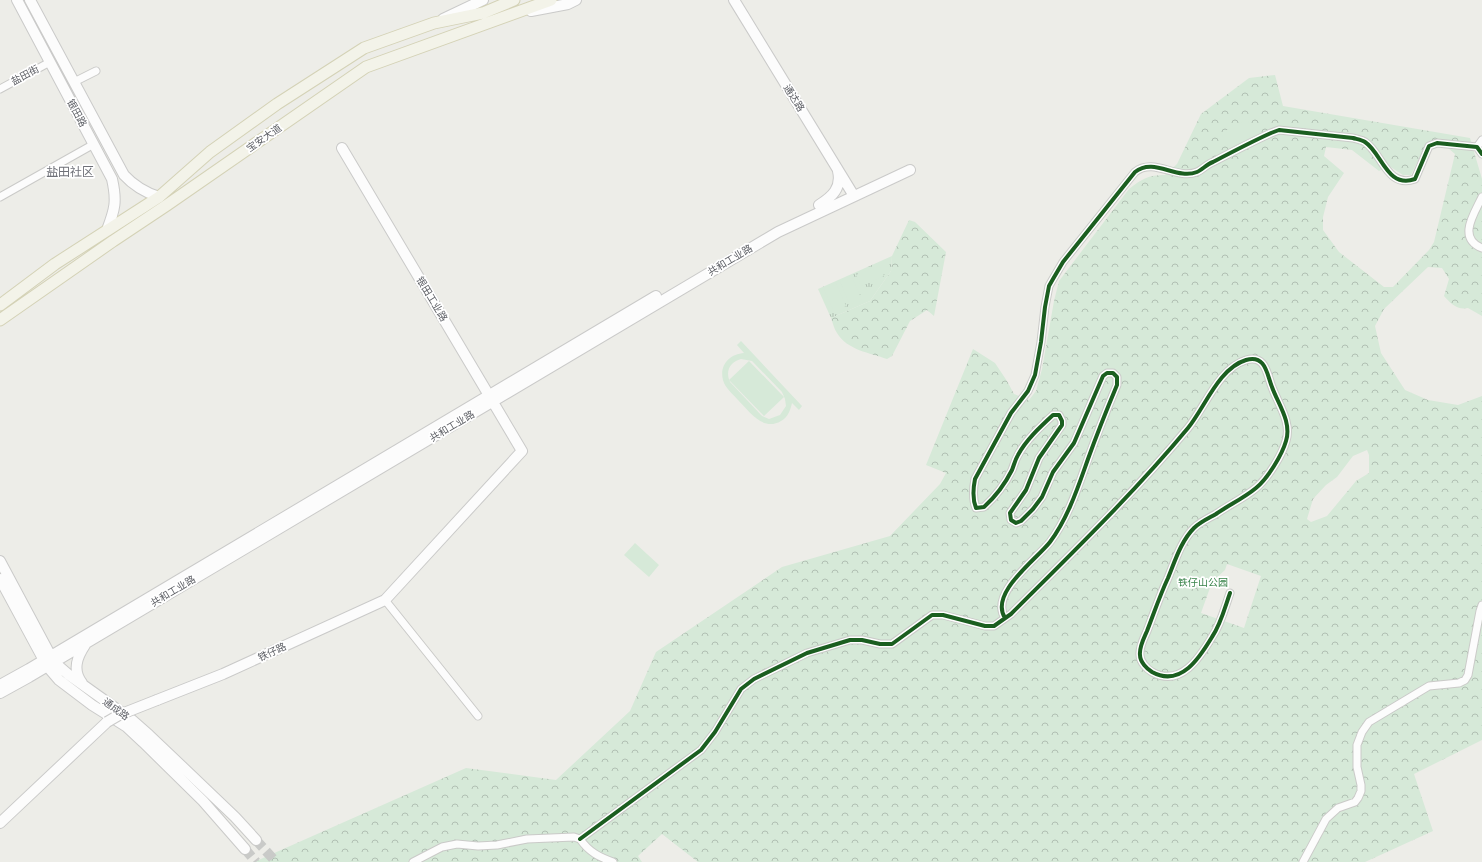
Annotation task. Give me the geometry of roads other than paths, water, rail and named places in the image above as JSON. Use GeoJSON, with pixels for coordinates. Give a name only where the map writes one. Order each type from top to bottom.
{"type":"FeatureCollection","features":[{"type":"Feature","properties":{"kind":"main road","name":"宝安大道"},"geometry":{"type":"LineString","coordinates":[[0,305],[55,264],[159,197],[210,152],[294,93],[364,48],[434,23],[483,13],[514,0]]}},
{"type":"Feature","properties":{"kind":"main road","name":"宝安大道"},"geometry":{"type":"LineString","coordinates":[[0,320],[106,245],[366,67],[551,0]]}},
{"type":"Feature","properties":{"kind":"street","name":"银田路"},"geometry":{"type":"LineString","coordinates":[[16,0],[112,179],[116,195],[114,212],[107,230]]}},
{"type":"Feature","properties":{"kind":"street","name":"银田路"},"geometry":{"type":"LineString","coordinates":[[30,0],[124,175],[134,185],[146,193],[159,197]]}},
{"type":"Feature","properties":{"kind":"street"},"geometry":{"type":"LineString","coordinates":[[434,23],[483,0]]}},
{"type":"Feature","properties":{"kind":"street"},"geometry":{"type":"LineString","coordinates":[[515,14],[568,4],[576,0]]}},
{"type":"Feature","properties":{"kind":"street","name":"通达路"},"geometry":{"type":"LineString","coordinates":[[734,0],[853,194]]}},
{"type":"Feature","properties":{"kind":"street","name":"盐田街"},"geometry":{"type":"LineString","coordinates":[[0,89],[50,62]]}},
{"type":"Feature","properties":{"kind":"street"},"geometry":{"type":"LineString","coordinates":[[74,82],[96,71]]}},
{"type":"Feature","properties":{"kind":"street"},"geometry":{"type":"LineString","coordinates":[[1003,615],[1002,604],[1005,593],[1011,583],[1046,547],[1061,525],[1078,487],[1117,385],[1117,377],[1113,372],[1107,373],[1103,376],[1074,443],[1053,472],[1042,497],[1021,521],[1016,523],[1011,520],[1010,512],[1026,490],[1039,458],[1062,425],[1059,415],[1053,415],[1030,438],[1018,455],[1001,488],[994,498],[984,507],[976,508],[973,501],[973,487],[975,479],[1011,413],[1028,391],[1035,375],[1049,286],[1068,256],[1127,180],[1139,169],[1150,166],[1183,173],[1197,172],[1215,161],[1279,130],[1353,138],[1364,141],[1374,151],[1385,169],[1396,178],[1408,182],[1415,179],[1429,146],[1437,143],[1477,147],[1482,154]]}},
{"type":"Feature","properties":{"kind":"street"},"geometry":{"type":"LineString","coordinates":[[1477,147],[1482,140]]}},
{"type":"Feature","properties":{"kind":"street"},"geometry":{"type":"LineString","coordinates":[[0,196],[94,144]]}},
{"type":"Feature","properties":{"kind":"street","name":"银田工业路"},"geometry":{"type":"LineString","coordinates":[[342,148],[522,451]]}},
{"type":"Feature","properties":{"kind":"street"},"geometry":{"type":"LineString","coordinates":[[819,206],[831,198],[838,187],[838,175],[834,162]]}},
{"type":"Feature","properties":{"kind":"street","name":"共和工业路"},"geometry":{"type":"LineString","coordinates":[[0,693],[49,661],[491,399],[778,232],[907,168]]}},
{"type":"Feature","properties":{"kind":"street"},"geometry":{"type":"LineString","coordinates":[[112,179],[117,183],[121,183],[124,179],[124,175]]}},
{"type":"Feature","properties":{"kind":"street","name":"共和工业路"},"geometry":{"type":"LineString","coordinates":[[0,684],[86,643],[775,226],[819,206],[853,194]]}},
{"type":"Feature","properties":{"kind":"street"},"geometry":{"type":"LineString","coordinates":[[1482,198],[1469,224],[1469,234],[1472,242],[1482,248]]}},
{"type":"Feature","properties":{"kind":"street"},"geometry":{"type":"LineString","coordinates":[[580,839],[701,750],[715,732],[741,689],[754,679],[806,653],[850,640],[892,644],[932,615],[943,615],[985,626],[994,626],[1003,615],[1011,614],[1131,494],[1190,426],[1219,382],[1233,366],[1248,359],[1259,360],[1266,367],[1271,386],[1287,423],[1288,429],[1286,441],[1267,477],[1257,488],[1195,528],[1182,546],[1160,597],[1142,645],[1140,656],[1144,665],[1152,672],[1170,676],[1179,674],[1188,668],[1198,659],[1216,632],[1230,593]]}},
{"type":"Feature","properties":{"kind":"street","name":"铁仔路"},"geometry":{"type":"LineString","coordinates":[[0,824],[107,722],[119,715],[223,674],[385,600],[522,451]]}},
{"type":"Feature","properties":{"kind":"street","name":"通成路"},"geometry":{"type":"LineString","coordinates":[[0,561],[59,680],[92,705],[127,727],[203,801],[245,849]]}},
{"type":"Feature","properties":{"kind":"street","name":"通成路"},"geometry":{"type":"LineString","coordinates":[[0,579],[49,661],[132,720],[230,812],[256,840]]}},
{"type":"Feature","properties":{"kind":"street"},"geometry":{"type":"LineString","coordinates":[[385,600],[478,716]]}},
{"type":"Feature","properties":{"kind":"street"},"geometry":{"type":"LineString","coordinates":[[1303,862],[1326,819],[1332,812],[1338,808],[1355,802],[1358,798],[1361,791],[1361,785],[1357,767],[1357,745],[1362,732],[1369,722],[1428,686],[1459,683],[1465,680],[1468,675],[1482,605]]}},
{"type":"Feature","properties":{"kind":"street"},"geometry":{"type":"LineString","coordinates":[[85,686],[80,680],[76,665],[86,643]]}},
{"type":"Feature","properties":{"kind":"street"},"geometry":{"type":"LineString","coordinates":[[413,862],[442,847],[457,844],[478,846],[497,845],[527,838],[574,837],[580,839],[586,847],[597,856],[613,862]]}},
{"type":"Feature","properties":{"kind":"tunnel"},"geometry":{"type":"LineString","coordinates":[[256,840],[276,862]]}},
{"type":"Feature","properties":{"kind":"tunnel"},"geometry":{"type":"LineString","coordinates":[[245,849],[256,862]]}},
{"type":"Feature","properties":{"kind":"district","name":"盐田社区"},"geometry":{"type":"Point","coordinates":[70,171]}},
{"type":"Feature","properties":{"kind":"park label","name":"铁仔山公园"},"geometry":{"type":"Point","coordinates":[1203,582]}}]}
